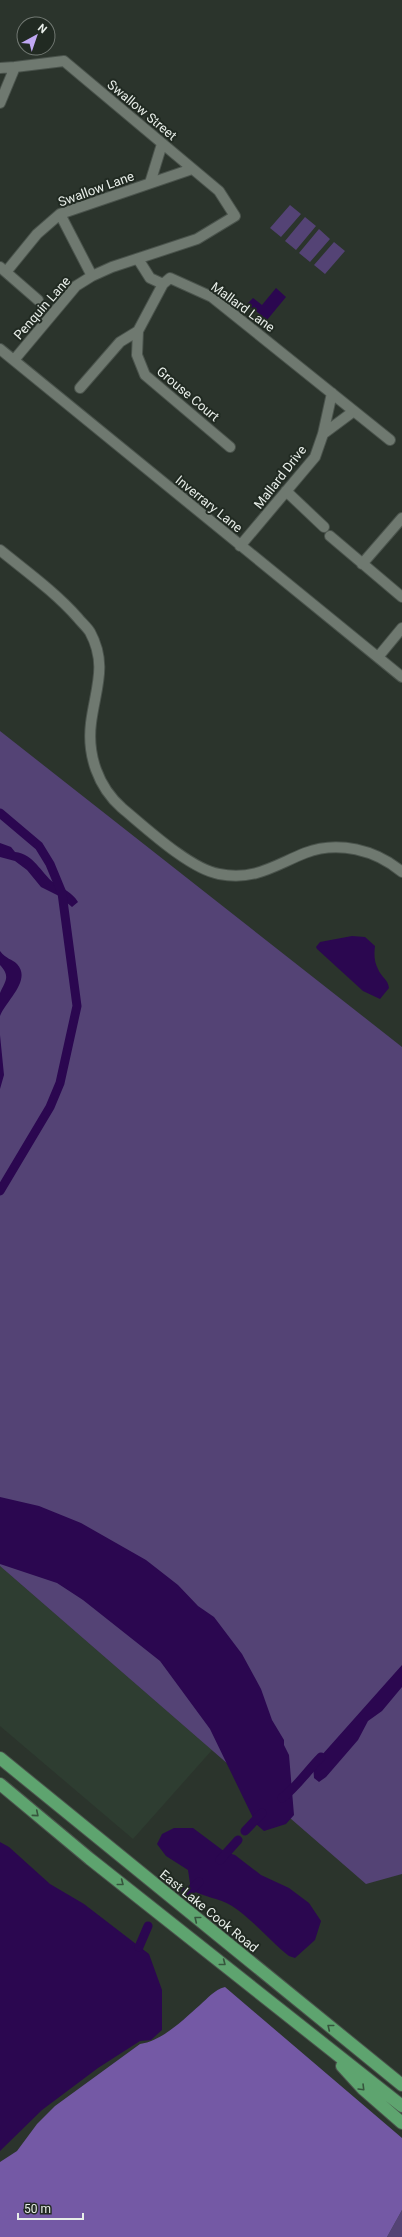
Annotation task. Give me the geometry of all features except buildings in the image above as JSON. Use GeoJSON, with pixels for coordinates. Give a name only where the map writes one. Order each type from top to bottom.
{"type":"FeatureCollection","features":[{"type":"Feature","properties":{"kind":"main road","name":"East Lake Cook Road"},"geometry":{"type":"LineString","coordinates":[[0,1758],[402,2085]]}},
{"type":"Feature","properties":{"kind":"main road"},"geometry":{"type":"LineString","coordinates":[[19,1774],[3,1786],[90,1859],[402,2106]]}},
{"type":"Feature","properties":{"kind":"main road"},"geometry":{"type":"LineString","coordinates":[[316,2038],[363,2089],[402,2123]]}},
{"type":"Feature","properties":{"kind":"main road"},"geometry":{"type":"LineString","coordinates":[[361,2052],[402,2075]]}},
{"type":"Feature","properties":{"kind":"street","name":"Swallow Street"},"geometry":{"type":"LineString","coordinates":[[0,68],[64,60],[219,191],[235,216]]}},
{"type":"Feature","properties":{"kind":"street"},"geometry":{"type":"LineString","coordinates":[[0,103],[15,67]]}},
{"type":"Feature","properties":{"kind":"street"},"geometry":{"type":"LineString","coordinates":[[150,183],[162,144]]}},
{"type":"Feature","properties":{"kind":"street","name":"Swallow Lane"},"geometry":{"type":"LineString","coordinates":[[3,270],[37,234],[60,214],[192,169]]}},
{"type":"Feature","properties":{"kind":"street"},"geometry":{"type":"LineString","coordinates":[[60,214],[92,276]]}},
{"type":"Feature","properties":{"kind":"street","name":"Penquin Lane"},"geometry":{"type":"LineString","coordinates":[[14,360],[76,286],[92,276],[197,240],[235,216]]}},
{"type":"Feature","properties":{"kind":"street"},"geometry":{"type":"LineString","coordinates":[[80,388],[120,342],[138,332],[163,284],[150,278],[138,259]]}},
{"type":"Feature","properties":{"kind":"street"},"geometry":{"type":"LineString","coordinates":[[3,270],[38,300]]}},
{"type":"Feature","properties":{"kind":"street","name":"Mallard Lane"},"geometry":{"type":"LineString","coordinates":[[163,284],[170,278],[212,297],[332,393]]}},
{"type":"Feature","properties":{"kind":"street","name":"Grouse Court"},"geometry":{"type":"LineString","coordinates":[[138,332],[137,355],[145,375],[230,447]]}},
{"type":"Feature","properties":{"kind":"street","name":"Inverrary Lane"},"geometry":{"type":"LineString","coordinates":[[0,349],[402,677]]}},
{"type":"Feature","properties":{"kind":"street"},"geometry":{"type":"LineString","coordinates":[[332,393],[390,440]]}},
{"type":"Feature","properties":{"kind":"street","name":"Mallard Drive"},"geometry":{"type":"LineString","coordinates":[[240,546],[315,457],[323,434],[332,393]]}},
{"type":"Feature","properties":{"kind":"street"},"geometry":{"type":"LineString","coordinates":[[323,434],[354,411]]}},
{"type":"Feature","properties":{"kind":"street"},"geometry":{"type":"LineString","coordinates":[[286,492],[324,527]]}},
{"type":"Feature","properties":{"kind":"street"},"geometry":{"type":"LineString","coordinates":[[362,564],[402,518]]}},
{"type":"Feature","properties":{"kind":"street"},"geometry":{"type":"LineString","coordinates":[[330,536],[347,552],[402,597]]}},
{"type":"Feature","properties":{"kind":"street"},"geometry":{"type":"LineString","coordinates":[[0,550],[60,598],[89,631],[96,650],[100,675],[91,723],[91,754],[105,789],[121,807],[189,861],[202,869],[218,874],[243,876],[269,871],[306,853],[320,849],[346,848],[377,856],[402,872]]}},
{"type":"Feature","properties":{"kind":"street"},"geometry":{"type":"LineString","coordinates":[[378,657],[402,628]]}},
{"type":"Feature","properties":{"kind":"shaded area"},"geometry":{"type":"Polygon","coordinates":[[[290,205],[301,214],[281,237],[270,228],[290,205]]]}},
{"type":"Feature","properties":{"kind":"shaded area"},"geometry":{"type":"Polygon","coordinates":[[[305,217],[316,226],[296,250],[285,241],[305,217]]]}},
{"type":"Feature","properties":{"kind":"shaded area"},"geometry":{"type":"Polygon","coordinates":[[[319,229],[330,239],[310,262],[299,253],[319,229]]]}},
{"type":"Feature","properties":{"kind":"shaded area"},"geometry":{"type":"Polygon","coordinates":[[[334,242],[345,251],[325,274],[314,265],[334,242]]]}},
{"type":"Feature","properties":{"kind":"shaded area"},"geometry":{"type":"Polygon","coordinates":[[[276,288],[286,297],[267,320],[247,304],[253,298],[262,305],[276,288]]]}},
{"type":"Feature","properties":{"kind":"shaded area"},"geometry":{"type":"Polygon","coordinates":[[[0,731],[402,1047],[402,1874],[366,1884],[0,1566],[0,731]]]}},
{"type":"Feature","properties":{"kind":"shaded area"},"geometry":{"type":"Polygon","coordinates":[[[0,843],[11,847],[15,852],[22,853],[27,856],[37,864],[49,879],[70,893],[78,902],[72,907],[59,896],[41,887],[27,870],[15,861],[0,857],[0,843]]]}},
{"type":"Feature","properties":{"kind":"shaded area"},"geometry":{"type":"Polygon","coordinates":[[[352,936],[365,937],[375,946],[374,955],[379,972],[387,982],[389,988],[380,999],[363,991],[316,947],[320,942],[352,936]]]}},
{"type":"Feature","properties":{"kind":"shaded area"},"geometry":{"type":"Polygon","coordinates":[[[0,951],[4,956],[17,964],[21,970],[22,977],[20,984],[0,1016],[0,993],[6,976],[0,965],[0,951]]]}},
{"type":"Feature","properties":{"kind":"shaded area"},"geometry":{"type":"Polygon","coordinates":[[[0,1035],[4,1075],[0,1089],[0,1035]]]}},
{"type":"Feature","properties":{"kind":"shaded area"},"geometry":{"type":"Polygon","coordinates":[[[0,1497],[39,1506],[81,1523],[146,1560],[178,1585],[198,1606],[214,1617],[242,1654],[261,1689],[272,1720],[284,1740],[284,1745],[289,1755],[294,1815],[286,1824],[264,1831],[256,1824],[210,1729],[160,1661],[83,1600],[57,1583],[0,1564],[0,1497]]]}},
{"type":"Feature","properties":{"kind":"shaded area"},"geometry":{"type":"Polygon","coordinates":[[[0,1566],[212,1750],[133,1839],[0,1726],[0,1566]]]}},
{"type":"Feature","properties":{"kind":"shaded area"},"geometry":{"type":"Polygon","coordinates":[[[402,1665],[402,1687],[382,1711],[368,1721],[358,1740],[326,1777],[319,1782],[314,1778],[313,1765],[402,1665]]]}},
{"type":"Feature","properties":{"kind":"shaded area"},"geometry":{"type":"Polygon","coordinates":[[[174,1828],[193,1828],[225,1852],[235,1855],[261,1875],[289,1888],[309,1903],[321,1921],[315,1940],[295,1958],[289,1956],[246,1916],[232,1906],[191,1890],[188,1870],[166,1856],[157,1844],[162,1834],[174,1828]]]}},
{"type":"Feature","properties":{"kind":"shaded area"},"geometry":{"type":"Polygon","coordinates":[[[0,1842],[9,1847],[50,1884],[84,1904],[149,1954],[162,1990],[162,2030],[151,2040],[140,2041],[98,2068],[42,2110],[0,2151],[0,1842]]]}},
{"type":"Feature","properties":{"kind":"shaded area"},"geometry":{"type":"Polygon","coordinates":[[[225,1987],[402,2138],[402,2210],[387,2237],[0,2237],[0,2162],[17,2151],[37,2124],[55,2106],[140,2044],[156,2039],[172,2029],[211,1994],[225,1987]]]}},
{"type":"Feature","properties":{"kind":"shaded area"},"geometry":{"type":"Polygon","coordinates":[[[402,2210],[402,2237],[387,2237],[402,2210]]]}},
{"type":"Feature","properties":{"kind":"waterway"},"geometry":{"type":"LineString","coordinates":[[0,813],[39,846],[50,864],[62,893],[77,1006],[60,1083],[50,1107],[0,1191]]}},
{"type":"Feature","properties":{"kind":"waterway"},"geometry":{"type":"LineString","coordinates":[[282,1798],[297,1784],[321,1757]]}},
{"type":"Feature","properties":{"kind":"waterway"},"geometry":{"type":"LineString","coordinates":[[245,1831],[262,1813]]}},
{"type":"Feature","properties":{"kind":"waterway"},"geometry":{"type":"LineString","coordinates":[[220,1860],[238,1840]]}},
{"type":"Feature","properties":{"kind":"waterway"},"geometry":{"type":"LineString","coordinates":[[186,1892],[191,1890],[199,1882]]}},
{"type":"Feature","properties":{"kind":"waterway"},"geometry":{"type":"LineString","coordinates":[[139,1947],[148,1926]]}}]}
